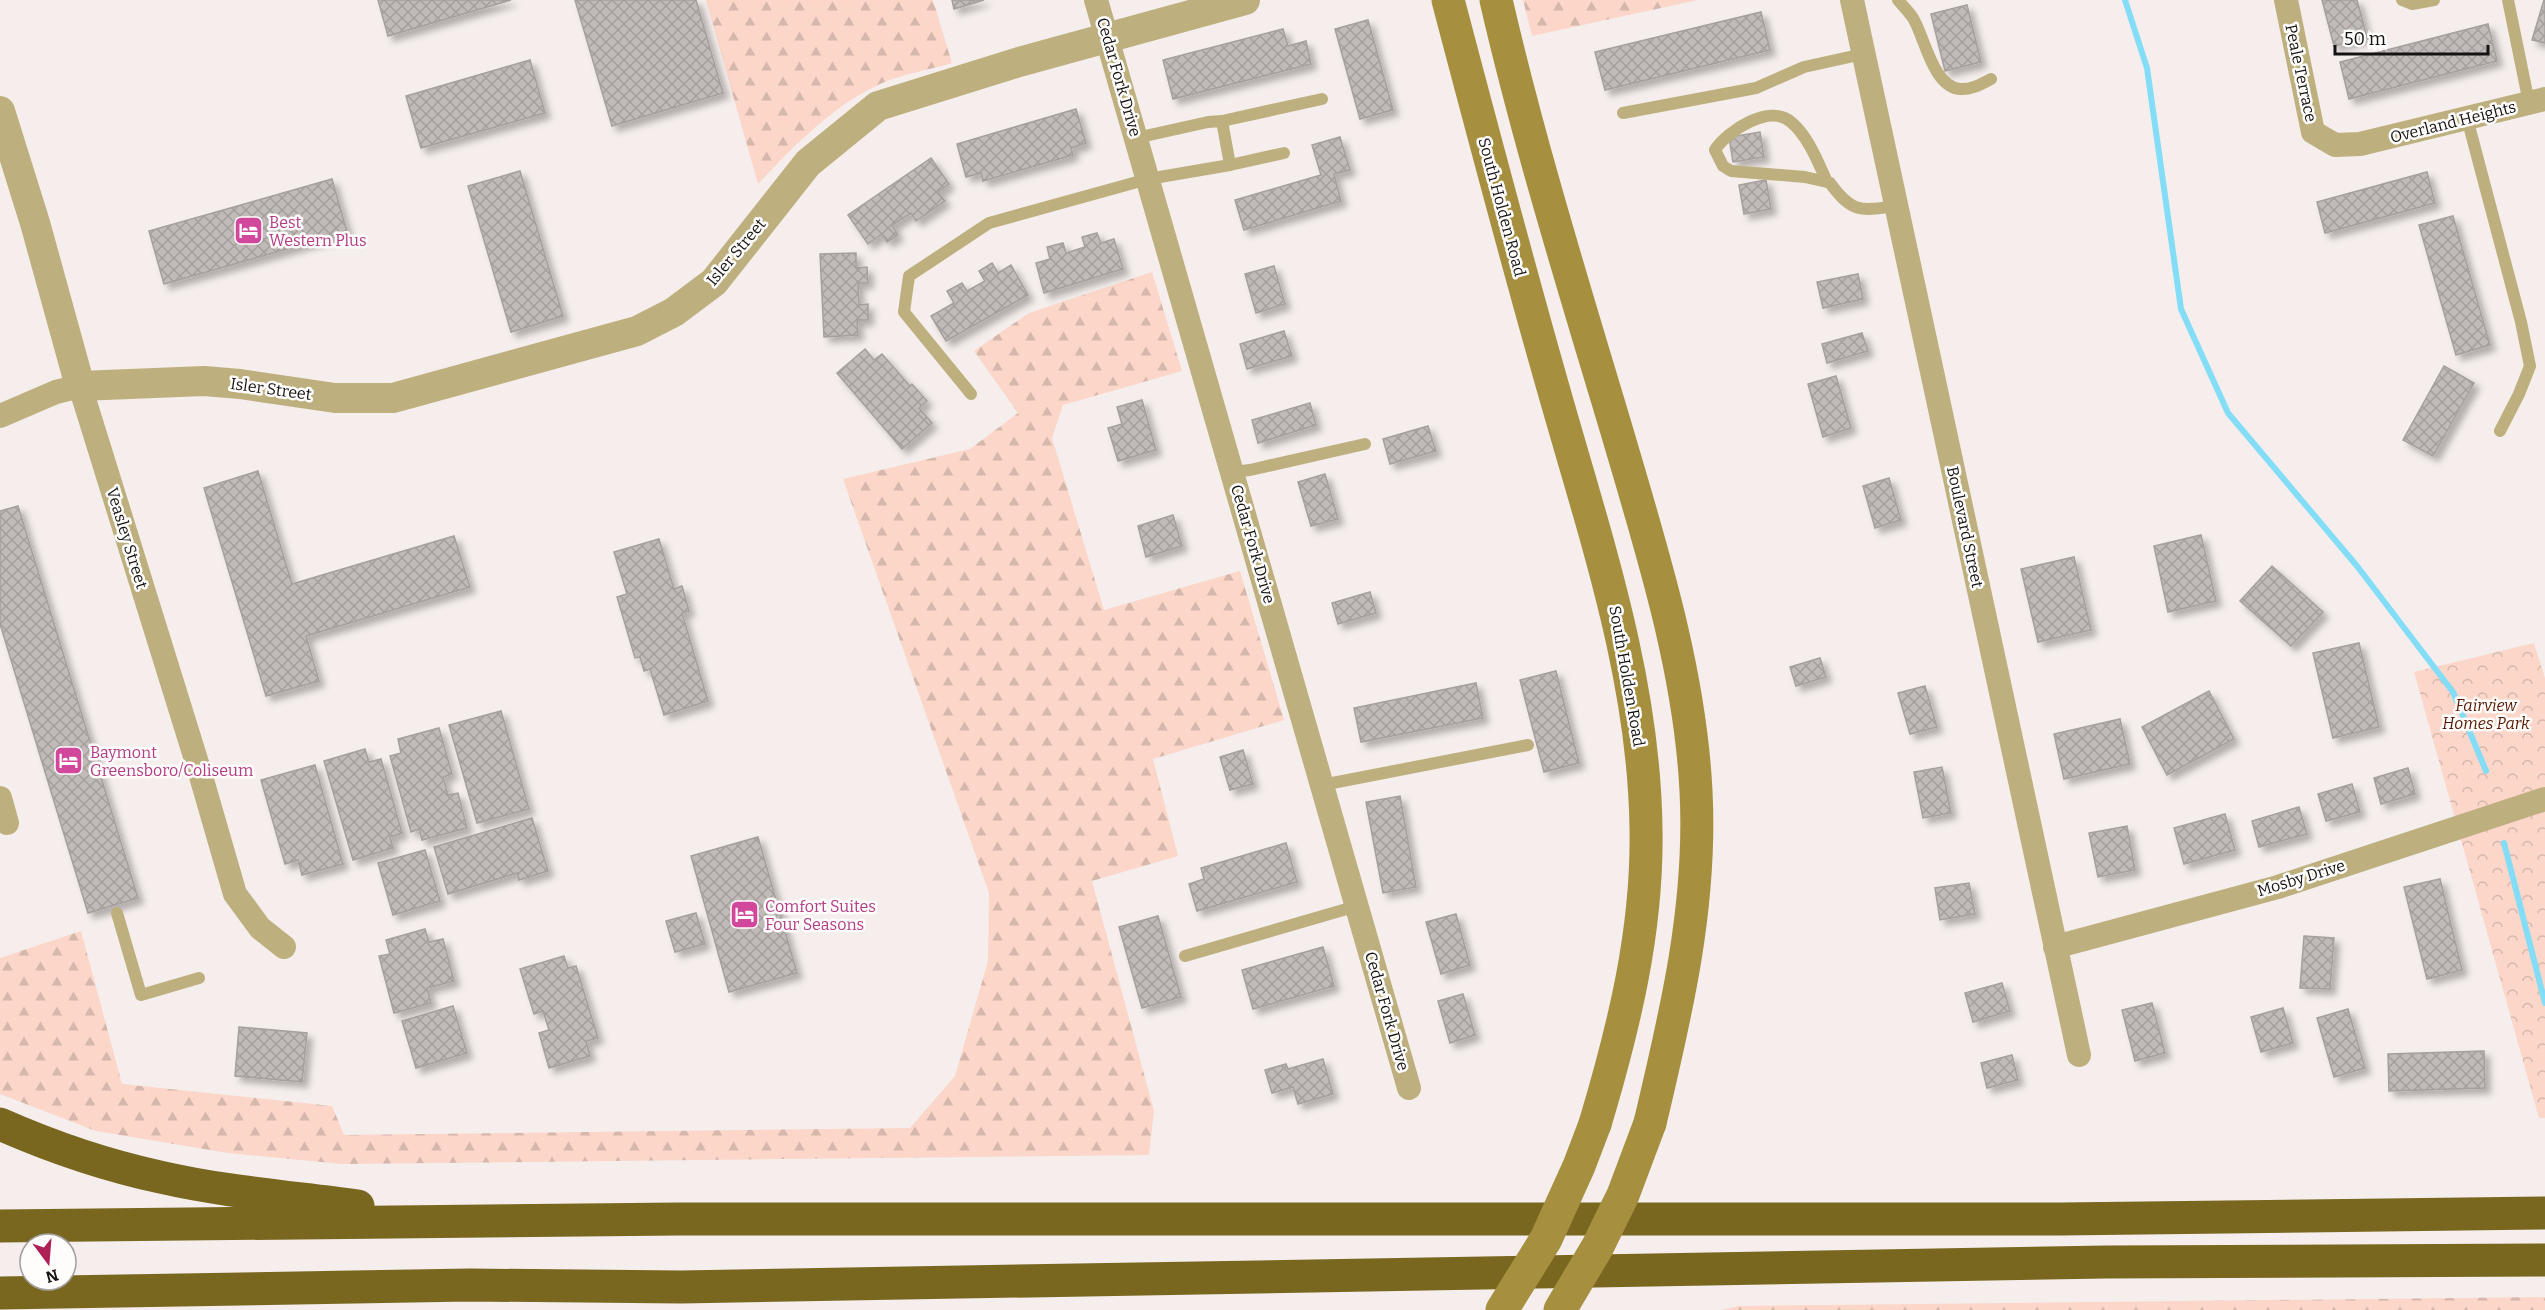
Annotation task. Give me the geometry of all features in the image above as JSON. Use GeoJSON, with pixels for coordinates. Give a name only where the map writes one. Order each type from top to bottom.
{"type":"FeatureCollection","features":[{"type":"Feature","properties":{"kind":"highway"},"geometry":{"type":"LineString","coordinates":[[0,1124],[100,1162],[161,1178],[476,1221]]}},
{"type":"Feature","properties":{"kind":"highway"},"geometry":{"type":"LineString","coordinates":[[0,1226],[476,1221],[2061,1219],[2545,1213]]}},
{"type":"Feature","properties":{"kind":"highway"},"geometry":{"type":"LineString","coordinates":[[0,1293],[470,1285],[681,1287],[2106,1262],[2545,1260]]}},
{"type":"Feature","properties":{"kind":"highway"},"geometry":{"type":"LineString","coordinates":[[129,1310],[470,1285]]}},
{"type":"Feature","properties":{"kind":"main road","name":"South Holden Road"},"geometry":{"type":"LineString","coordinates":[[1448,0],[1512,247],[1617,609],[1637,718],[1646,827],[1645,882],[1639,945],[1620,1042],[1595,1124],[1579,1166],[1546,1239],[1502,1310]]}},
{"type":"Feature","properties":{"kind":"main road"},"geometry":{"type":"LineString","coordinates":[[1496,0],[1540,174],[1652,550],[1678,658],[1689,722],[1696,791],[1696,845],[1691,930],[1675,1020],[1650,1123],[1623,1195],[1598,1246],[1560,1310]]}},
{"type":"Feature","properties":{"kind":"street","name":"Cedar Fork Drive"},"geometry":{"type":"LineString","coordinates":[[1096,0],[1409,1088]]}},
{"type":"Feature","properties":{"kind":"street","name":"Isler Street"},"geometry":{"type":"LineString","coordinates":[[80,386],[204,381],[335,398],[393,398],[637,331],[674,312],[714,282],[808,163],[878,106],[1107,37],[1245,0]]}},
{"type":"Feature","properties":{"kind":"street","name":"Boulevard Street"},"geometry":{"type":"LineString","coordinates":[[1852,0],[2079,1055]]}},
{"type":"Feature","properties":{"kind":"street","name":"Peale Terrace"},"geometry":{"type":"LineString","coordinates":[[2286,0],[2313,132],[2335,145],[2360,144]]}},
{"type":"Feature","properties":{"kind":"street","name":"Overland Heights"},"geometry":{"type":"LineString","coordinates":[[2360,144],[2537,101]]}},
{"type":"Feature","properties":{"kind":"street","name":"Veasley Street"},"geometry":{"type":"LineString","coordinates":[[0,111],[35,223],[80,386],[198,766],[235,894],[260,928],[284,947]]}},
{"type":"Feature","properties":{"kind":"street"},"geometry":{"type":"LineString","coordinates":[[0,416],[56,392],[80,386]]}},
{"type":"Feature","properties":{"kind":"street"},"geometry":{"type":"LineString","coordinates":[[0,798],[7,823]]}},
{"type":"Feature","properties":{"kind":"street","name":"Mosby Drive"},"geometry":{"type":"LineString","coordinates":[[2055,947],[2278,887],[2545,800]]}},
{"type":"Feature","properties":{"kind":"lane"},"geometry":{"type":"LineString","coordinates":[[1898,0],[1912,17],[1934,69],[1943,81],[1961,90],[1973,88],[1990,79]]}},
{"type":"Feature","properties":{"kind":"lane"},"geometry":{"type":"LineString","coordinates":[[2402,0],[2412,4],[2434,0]]}},
{"type":"Feature","properties":{"kind":"lane"},"geometry":{"type":"LineString","coordinates":[[2508,0],[2537,101]]}},
{"type":"Feature","properties":{"kind":"lane"},"geometry":{"type":"LineString","coordinates":[[1623,113],[1756,88],[1804,68],[1863,54]]}},
{"type":"Feature","properties":{"kind":"lane"},"geometry":{"type":"LineString","coordinates":[[1136,138],[1322,99]]}},
{"type":"Feature","properties":{"kind":"lane"},"geometry":{"type":"LineString","coordinates":[[1827,182],[1817,159],[1803,138],[1791,121],[1782,117],[1755,118],[1728,134],[1715,150],[1723,166],[1731,171],[1805,177],[1827,182],[1842,199],[1859,210],[1896,206]]}},
{"type":"Feature","properties":{"kind":"lane"},"geometry":{"type":"LineString","coordinates":[[2467,118],[2521,322],[2530,366],[2500,431]]}},
{"type":"Feature","properties":{"kind":"lane"},"geometry":{"type":"LineString","coordinates":[[1222,121],[1230,165]]}},
{"type":"Feature","properties":{"kind":"lane"},"geometry":{"type":"LineString","coordinates":[[970,394],[904,312],[909,276],[989,223],[1148,179],[1284,153]]}},
{"type":"Feature","properties":{"kind":"lane"},"geometry":{"type":"LineString","coordinates":[[1232,472],[1262,468],[1365,444]]}},
{"type":"Feature","properties":{"kind":"lane"},"geometry":{"type":"LineString","coordinates":[[1322,785],[1528,745]]}},
{"type":"Feature","properties":{"kind":"lane"},"geometry":{"type":"LineString","coordinates":[[1185,956],[1357,906]]}},
{"type":"Feature","properties":{"kind":"lane"},"geometry":{"type":"LineString","coordinates":[[117,913],[141,995],[199,978]]}},
{"type":"Feature","properties":{"kind":"green space"},"geometry":{"type":"Polygon","coordinates":[[[706,0],[933,0],[952,63],[897,77],[862,93],[814,128],[758,184],[706,0]]]}},
{"type":"Feature","properties":{"kind":"green space"},"geometry":{"type":"Polygon","coordinates":[[[1523,0],[1698,0],[1532,36],[1523,0]]]}},
{"type":"Feature","properties":{"kind":"green space"},"geometry":{"type":"Polygon","coordinates":[[[1152,272],[1182,371],[1063,405],[1052,438],[1104,610],[1240,571],[1284,720],[1153,759],[1178,856],[1092,881],[1154,1111],[1149,1155],[342,1164],[228,1153],[96,1131],[0,1094],[0,958],[81,931],[122,1084],[332,1106],[344,1135],[910,1128],[955,1076],[988,961],[989,893],[843,479],[970,449],[1018,413],[974,351],[1029,313],[1152,272]]]}},
{"type":"Feature","properties":{"kind":"green space","name":"Fairview Homes Park"},"geometry":{"type":"Polygon","coordinates":[[[2534,643],[2545,678],[2545,1118],[2539,1118],[2414,672],[2534,643]]]}},
{"type":"Feature","properties":{"kind":"green space"},"geometry":{"type":"Polygon","coordinates":[[[2545,1297],[2545,1310],[1722,1310],[1739,1306],[2545,1297]]]}},
{"type":"Feature","properties":{"kind":"building"},"geometry":{"type":"Polygon","coordinates":[[[378,0],[511,0],[388,36],[378,0]]]}},
{"type":"Feature","properties":{"kind":"building"},"geometry":{"type":"Polygon","coordinates":[[[575,0],[696,0],[723,93],[612,126],[575,0]]]}},
{"type":"Feature","properties":{"kind":"building"},"geometry":{"type":"Polygon","coordinates":[[[952,0],[984,0],[954,9],[952,0]]]}},
{"type":"Feature","properties":{"kind":"building"},"geometry":{"type":"Polygon","coordinates":[[[2322,0],[2357,0],[2367,37],[2334,46],[2322,0]]]}},
{"type":"Feature","properties":{"kind":"building"},"geometry":{"type":"Polygon","coordinates":[[[2545,0],[2545,43],[2532,40],[2545,0]]]}},
{"type":"Feature","properties":{"kind":"building"},"geometry":{"type":"Polygon","coordinates":[[[1967,5],[1981,62],[1945,71],[1931,14],[1967,5]]]}},
{"type":"Feature","properties":{"kind":"building"},"geometry":{"type":"Polygon","coordinates":[[[1761,12],[1770,50],[1605,90],[1595,52],[1761,12]]]}},
{"type":"Feature","properties":{"kind":"building"},"geometry":{"type":"Polygon","coordinates":[[[1368,20],[1393,110],[1360,119],[1335,29],[1368,20]]]}},
{"type":"Feature","properties":{"kind":"building"},"geometry":{"type":"Polygon","coordinates":[[[2488,24],[2497,61],[2349,99],[2340,62],[2488,24]]]}},
{"type":"Feature","properties":{"kind":"building"},"geometry":{"type":"Polygon","coordinates":[[[1283,29],[1288,46],[1306,41],[1311,64],[1173,99],[1163,60],[1283,29]]]}},
{"type":"Feature","properties":{"kind":"building"},"geometry":{"type":"Polygon","coordinates":[[[530,60],[545,113],[421,148],[406,96],[530,60]]]}},
{"type":"Feature","properties":{"kind":"building"},"geometry":{"type":"Polygon","coordinates":[[[1076,109],[1086,143],[1071,148],[1073,155],[983,181],[981,173],[966,177],[957,144],[1076,109]]]}},
{"type":"Feature","properties":{"kind":"building"},"geometry":{"type":"Polygon","coordinates":[[[1760,132],[1764,157],[1733,162],[1729,137],[1760,132]]]}},
{"type":"Feature","properties":{"kind":"building"},"geometry":{"type":"Polygon","coordinates":[[[1340,137],[1350,170],[1334,174],[1341,201],[1244,230],[1235,200],[1321,175],[1312,145],[1340,137]]]}},
{"type":"Feature","properties":{"kind":"building"},"geometry":{"type":"Polygon","coordinates":[[[931,158],[949,184],[938,192],[945,201],[916,221],[911,213],[892,225],[898,235],[887,242],[882,234],[868,244],[848,215],[931,158]]]}},
{"type":"Feature","properties":{"kind":"building"},"geometry":{"type":"Polygon","coordinates":[[[520,171],[563,316],[511,332],[468,186],[520,171]]]}},
{"type":"Feature","properties":{"kind":"building"},"geometry":{"type":"Polygon","coordinates":[[[2427,172],[2435,203],[2325,233],[2317,202],[2427,172]]]}},
{"type":"Feature","properties":{"kind":"building","name":"Best Western Plus"},"geometry":{"type":"Polygon","coordinates":[[[332,179],[347,232],[164,284],[149,231],[332,179]]]}},
{"type":"Feature","properties":{"kind":"building"},"geometry":{"type":"Polygon","coordinates":[[[1766,180],[1771,209],[1744,214],[1739,185],[1766,180]]]}},
{"type":"Feature","properties":{"kind":"building"},"geometry":{"type":"Polygon","coordinates":[[[2453,216],[2490,345],[2456,355],[2419,225],[2453,216]]]}},
{"type":"Feature","properties":{"kind":"building"},"geometry":{"type":"Polygon","coordinates":[[[1097,233],[1101,243],[1114,239],[1123,269],[1044,293],[1036,263],[1050,259],[1047,247],[1063,243],[1066,253],[1085,247],[1082,237],[1097,233]]]}},
{"type":"Feature","properties":{"kind":"building"},"geometry":{"type":"Polygon","coordinates":[[[856,253],[856,268],[867,267],[868,283],[858,283],[859,305],[868,304],[868,320],[857,320],[858,335],[824,337],[820,254],[856,253]]]}},
{"type":"Feature","properties":{"kind":"building"},"geometry":{"type":"Polygon","coordinates":[[[992,263],[998,273],[1011,265],[1028,295],[946,341],[931,316],[954,303],[947,291],[962,283],[967,291],[985,281],[979,271],[992,263]]]}},
{"type":"Feature","properties":{"kind":"building"},"geometry":{"type":"Polygon","coordinates":[[[1274,266],[1285,304],[1256,313],[1245,274],[1274,266]]]}},
{"type":"Feature","properties":{"kind":"building"},"geometry":{"type":"Polygon","coordinates":[[[1858,274],[1863,299],[1823,308],[1817,282],[1858,274]]]}},
{"type":"Feature","properties":{"kind":"building"},"geometry":{"type":"Polygon","coordinates":[[[1284,331],[1292,356],[1247,369],[1240,344],[1284,331]]]}},
{"type":"Feature","properties":{"kind":"building"},"geometry":{"type":"Polygon","coordinates":[[[1862,333],[1868,351],[1827,363],[1822,344],[1862,333]]]}},
{"type":"Feature","properties":{"kind":"building"},"geometry":{"type":"Polygon","coordinates":[[[865,349],[874,360],[882,354],[910,386],[912,384],[927,401],[919,408],[932,423],[902,449],[837,373],[865,349]]]}},
{"type":"Feature","properties":{"kind":"building"},"geometry":{"type":"Polygon","coordinates":[[[2444,366],[2474,383],[2433,456],[2403,440],[2444,366]]]}},
{"type":"Feature","properties":{"kind":"building"},"geometry":{"type":"Polygon","coordinates":[[[1836,376],[1851,428],[1823,437],[1808,384],[1836,376]]]}},
{"type":"Feature","properties":{"kind":"building"},"geometry":{"type":"Polygon","coordinates":[[[1142,400],[1156,450],[1118,461],[1108,428],[1122,424],[1117,407],[1142,400]]]}},
{"type":"Feature","properties":{"kind":"building"},"geometry":{"type":"Polygon","coordinates":[[[1310,403],[1316,425],[1258,443],[1252,420],[1310,403]]]}},
{"type":"Feature","properties":{"kind":"building"},"geometry":{"type":"Polygon","coordinates":[[[1428,426],[1436,451],[1390,464],[1383,439],[1428,426]]]}},
{"type":"Feature","properties":{"kind":"building"},"geometry":{"type":"Polygon","coordinates":[[[258,471],[292,584],[454,536],[470,587],[306,636],[319,681],[266,696],[204,488],[258,471]]]}},
{"type":"Feature","properties":{"kind":"building"},"geometry":{"type":"Polygon","coordinates":[[[1325,474],[1338,519],[1311,526],[1298,482],[1325,474]]]}},
{"type":"Feature","properties":{"kind":"building"},"geometry":{"type":"Polygon","coordinates":[[[1889,478],[1901,520],[1875,528],[1863,486],[1889,478]]]}},
{"type":"Feature","properties":{"kind":"building","name":"Baymont Greensboro/Coliseum"},"geometry":{"type":"Polygon","coordinates":[[[18,506],[138,898],[88,913],[0,624],[0,511],[18,506]]]}},
{"type":"Feature","properties":{"kind":"building"},"geometry":{"type":"Polygon","coordinates":[[[1173,515],[1182,546],[1146,557],[1138,526],[1173,515]]]}},
{"type":"Feature","properties":{"kind":"building"},"geometry":{"type":"Polygon","coordinates":[[[2201,535],[2216,601],[2168,612],[2154,546],[2201,535]]]}},
{"type":"Feature","properties":{"kind":"building"},"geometry":{"type":"Polygon","coordinates":[[[659,539],[674,589],[682,586],[689,611],[682,613],[708,701],[664,715],[650,669],[644,671],[640,657],[635,658],[617,597],[627,594],[614,552],[659,539]]]}},
{"type":"Feature","properties":{"kind":"building"},"geometry":{"type":"Polygon","coordinates":[[[2074,557],[2091,630],[2038,642],[2021,569],[2074,557]]]}},
{"type":"Feature","properties":{"kind":"building"},"geometry":{"type":"Polygon","coordinates":[[[2272,566],[2323,612],[2291,646],[2240,601],[2272,566]]]}},
{"type":"Feature","properties":{"kind":"building"},"geometry":{"type":"Polygon","coordinates":[[[1370,592],[1376,613],[1338,624],[1332,603],[1370,592]]]}},
{"type":"Feature","properties":{"kind":"building"},"geometry":{"type":"Polygon","coordinates":[[[2359,643],[2379,727],[2333,738],[2313,653],[2359,643]]]}},
{"type":"Feature","properties":{"kind":"building"},"geometry":{"type":"Polygon","coordinates":[[[1820,658],[1826,677],[1796,686],[1790,667],[1820,658]]]}},
{"type":"Feature","properties":{"kind":"building"},"geometry":{"type":"Polygon","coordinates":[[[1556,671],[1579,763],[1544,772],[1520,680],[1556,671]]]}},
{"type":"Feature","properties":{"kind":"building"},"geometry":{"type":"Polygon","coordinates":[[[1476,683],[1483,718],[1361,742],[1354,708],[1476,683]]]}},
{"type":"Feature","properties":{"kind":"building"},"geometry":{"type":"Polygon","coordinates":[[[1925,686],[1937,727],[1910,734],[1898,693],[1925,686]]]}},
{"type":"Feature","properties":{"kind":"building"},"geometry":{"type":"Polygon","coordinates":[[[2209,691],[2234,739],[2167,775],[2142,727],[2209,691]]]}},
{"type":"Feature","properties":{"kind":"building"},"geometry":{"type":"Polygon","coordinates":[[[501,711],[529,809],[477,823],[449,725],[501,711]]]}},
{"type":"Feature","properties":{"kind":"building"},"geometry":{"type":"Polygon","coordinates":[[[2120,719],[2130,764],[2064,779],[2054,734],[2120,719]]]}},
{"type":"Feature","properties":{"kind":"building"},"geometry":{"type":"Polygon","coordinates":[[[439,728],[452,774],[443,777],[448,795],[458,793],[467,828],[422,840],[419,829],[411,832],[390,756],[401,753],[398,739],[439,728]]]}},
{"type":"Feature","properties":{"kind":"building"},"geometry":{"type":"Polygon","coordinates":[[[365,749],[369,762],[381,759],[402,833],[390,837],[393,848],[353,860],[324,761],[365,749]]]}},
{"type":"Feature","properties":{"kind":"building"},"geometry":{"type":"Polygon","coordinates":[[[1243,750],[1253,784],[1230,790],[1220,757],[1243,750]]]}},
{"type":"Feature","properties":{"kind":"building"},"geometry":{"type":"Polygon","coordinates":[[[315,765],[343,864],[302,875],[298,860],[285,864],[261,780],[315,765]]]}},
{"type":"Feature","properties":{"kind":"building"},"geometry":{"type":"Polygon","coordinates":[[[1942,767],[1951,813],[1923,818],[1914,772],[1942,767]]]}},
{"type":"Feature","properties":{"kind":"building"},"geometry":{"type":"Polygon","coordinates":[[[2408,768],[2415,794],[2381,804],[2374,778],[2408,768]]]}},
{"type":"Feature","properties":{"kind":"building"},"geometry":{"type":"Polygon","coordinates":[[[2352,784],[2360,812],[2326,821],[2318,794],[2352,784]]]}},
{"type":"Feature","properties":{"kind":"building"},"geometry":{"type":"Polygon","coordinates":[[[1400,796],[1416,887],[1383,893],[1366,802],[1400,796]]]}},
{"type":"Feature","properties":{"kind":"building"},"geometry":{"type":"Polygon","coordinates":[[[2299,807],[2307,834],[2259,847],[2252,821],[2299,807]]]}},
{"type":"Feature","properties":{"kind":"building"},"geometry":{"type":"Polygon","coordinates":[[[2225,814],[2235,850],[2184,864],[2174,828],[2225,814]]]}},
{"type":"Feature","properties":{"kind":"building"},"geometry":{"type":"Polygon","coordinates":[[[532,818],[548,871],[519,880],[517,873],[448,894],[434,847],[532,818]]]}},
{"type":"Feature","properties":{"kind":"building"},"geometry":{"type":"Polygon","coordinates":[[[2127,826],[2135,870],[2098,877],[2089,833],[2127,826]]]}},
{"type":"Feature","properties":{"kind":"building","name":"Comfort Suites Four Seasons"},"geometry":{"type":"Polygon","coordinates":[[[758,837],[797,973],[729,992],[691,856],[758,837]]]}},
{"type":"Feature","properties":{"kind":"building"},"geometry":{"type":"Polygon","coordinates":[[[1286,843],[1297,882],[1197,911],[1189,884],[1204,879],[1201,868],[1286,843]]]}},
{"type":"Feature","properties":{"kind":"building"},"geometry":{"type":"Polygon","coordinates":[[[425,850],[440,901],[393,915],[378,863],[425,850]]]}},
{"type":"Feature","properties":{"kind":"building"},"geometry":{"type":"Polygon","coordinates":[[[2440,879],[2462,970],[2427,979],[2404,887],[2440,879]]]}},
{"type":"Feature","properties":{"kind":"building"},"geometry":{"type":"Polygon","coordinates":[[[1969,883],[1975,914],[1940,920],[1935,888],[1969,883]]]}},
{"type":"Feature","properties":{"kind":"building"},"geometry":{"type":"Polygon","coordinates":[[[696,913],[705,944],[675,952],[666,921],[696,913]]]}},
{"type":"Feature","properties":{"kind":"building"},"geometry":{"type":"Polygon","coordinates":[[[1456,914],[1470,965],[1441,974],[1426,922],[1456,914]]]}},
{"type":"Feature","properties":{"kind":"building"},"geometry":{"type":"Polygon","coordinates":[[[1158,916],[1181,997],[1142,1008],[1119,927],[1158,916]]]}},
{"type":"Feature","properties":{"kind":"building"},"geometry":{"type":"Polygon","coordinates":[[[425,929],[429,942],[443,939],[454,981],[427,988],[431,1003],[394,1013],[379,956],[390,954],[386,940],[425,929]]]}},
{"type":"Feature","properties":{"kind":"building"},"geometry":{"type":"Polygon","coordinates":[[[2304,936],[2334,938],[2330,989],[2300,988],[2304,936]]]}},
{"type":"Feature","properties":{"kind":"building"},"geometry":{"type":"Polygon","coordinates":[[[1323,947],[1334,986],[1253,1009],[1242,970],[1323,947]]]}},
{"type":"Feature","properties":{"kind":"building"},"geometry":{"type":"Polygon","coordinates":[[[564,956],[568,968],[576,966],[598,1038],[586,1041],[590,1056],[549,1068],[539,1033],[549,1030],[543,1011],[534,1014],[520,969],[564,956]]]}},
{"type":"Feature","properties":{"kind":"building"},"geometry":{"type":"Polygon","coordinates":[[[2002,983],[2010,1011],[1973,1022],[1965,993],[2002,983]]]}},
{"type":"Feature","properties":{"kind":"building"},"geometry":{"type":"Polygon","coordinates":[[[1463,994],[1475,1035],[1450,1043],[1438,1001],[1463,994]]]}},
{"type":"Feature","properties":{"kind":"building"},"geometry":{"type":"Polygon","coordinates":[[[2152,1003],[2165,1053],[2135,1061],[2122,1010],[2152,1003]]]}},
{"type":"Feature","properties":{"kind":"building"},"geometry":{"type":"Polygon","coordinates":[[[453,1006],[467,1053],[416,1068],[402,1021],[453,1006]]]}},
{"type":"Feature","properties":{"kind":"building"},"geometry":{"type":"Polygon","coordinates":[[[2283,1008],[2293,1043],[2261,1052],[2251,1017],[2283,1008]]]}},
{"type":"Feature","properties":{"kind":"building"},"geometry":{"type":"Polygon","coordinates":[[[2348,1009],[2365,1068],[2334,1077],[2317,1018],[2348,1009]]]}},
{"type":"Feature","properties":{"kind":"building"},"geometry":{"type":"Polygon","coordinates":[[[239,1027],[307,1033],[302,1082],[235,1076],[239,1027]]]}},
{"type":"Feature","properties":{"kind":"building"},"geometry":{"type":"Polygon","coordinates":[[[2484,1051],[2485,1088],[2389,1091],[2388,1054],[2484,1051]]]}},
{"type":"Feature","properties":{"kind":"building"},"geometry":{"type":"Polygon","coordinates":[[[2012,1055],[2018,1080],[1987,1088],[1981,1063],[2012,1055]]]}},
{"type":"Feature","properties":{"kind":"building"},"geometry":{"type":"Polygon","coordinates":[[[1323,1059],[1333,1094],[1298,1104],[1293,1087],[1272,1093],[1265,1070],[1286,1064],[1288,1069],[1323,1059]]]}},
{"type":"Feature","properties":{"kind":"waterway"},"geometry":{"type":"LineString","coordinates":[[2125,0],[2147,68],[2181,309],[2228,413],[2357,566],[2453,692],[2486,771]]}},
{"type":"Feature","properties":{"kind":"waterway"},"geometry":{"type":"LineString","coordinates":[[2504,843],[2545,1003]]}},
{"type":"Feature","properties":{"kind":"place","name":"Best Western Plus"},"geometry":{"type":"Point","coordinates":[248,231]}},
{"type":"Feature","properties":{"kind":"place","name":"Baymont Greensboro/Coliseum"},"geometry":{"type":"Point","coordinates":[69,761]}},
{"type":"Feature","properties":{"kind":"place","name":"Comfort Suites Four Seasons"},"geometry":{"type":"Point","coordinates":[744,915]}}]}
